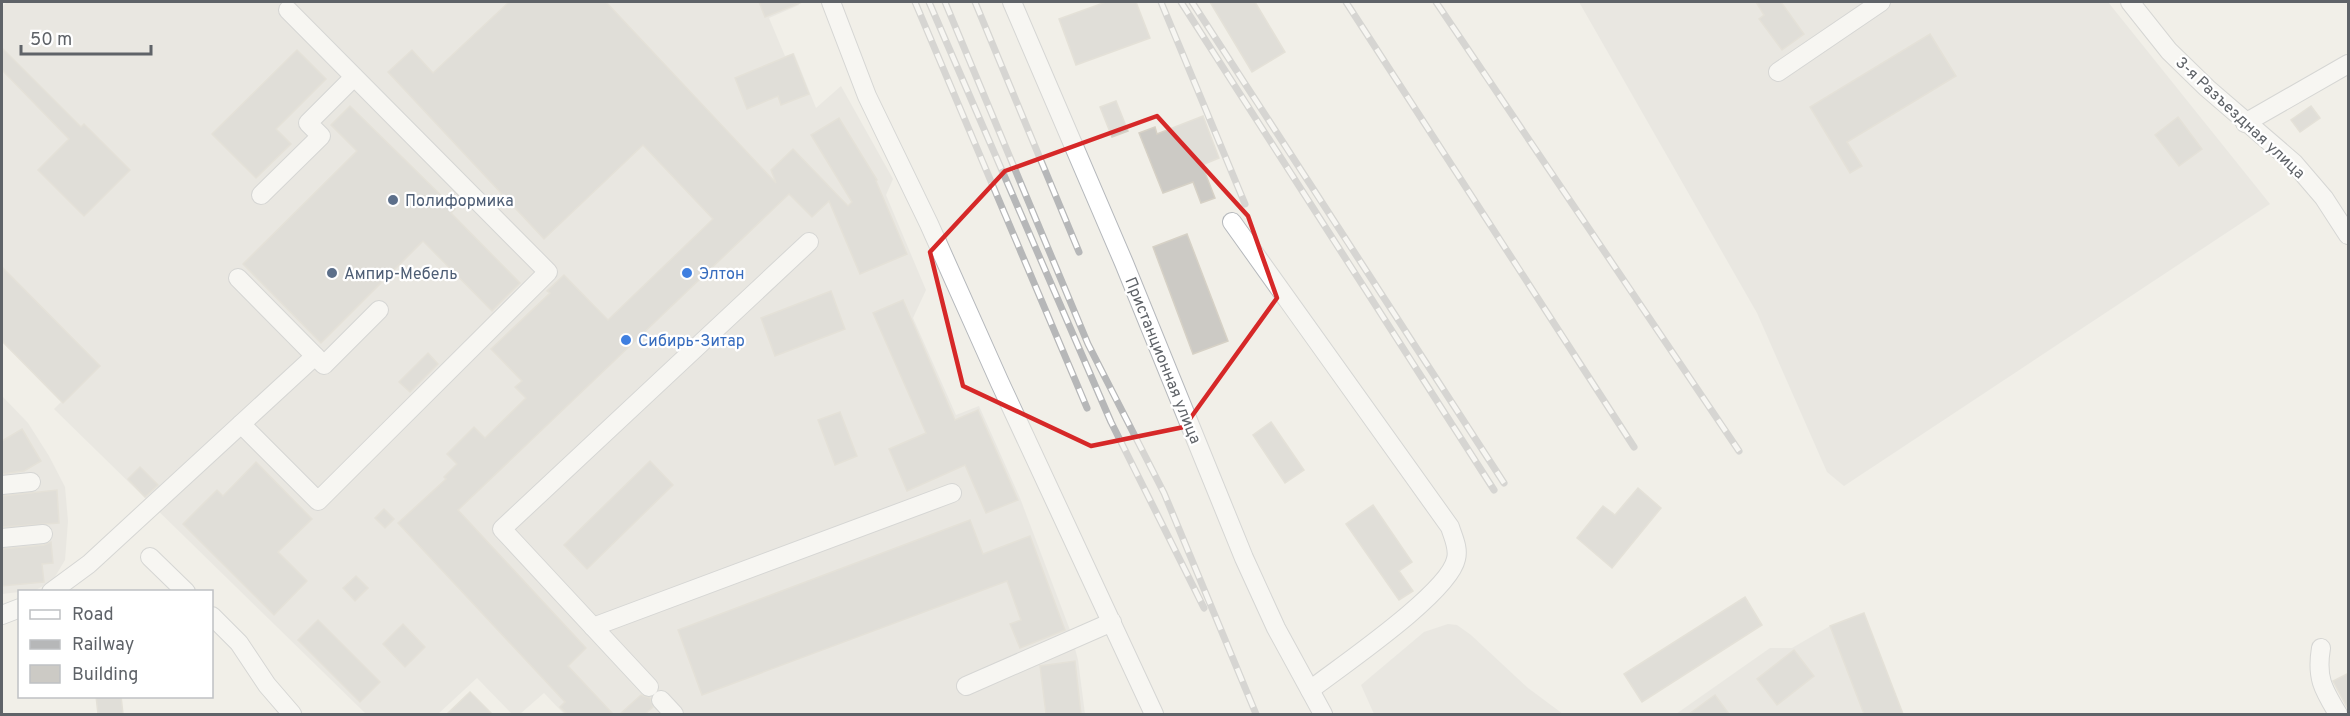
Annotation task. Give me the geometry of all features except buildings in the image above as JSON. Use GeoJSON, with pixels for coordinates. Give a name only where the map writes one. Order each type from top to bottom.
{"type":"FeatureCollection","features":[{"type":"Feature","properties":{"kind":"street"},"geometry":{"type":"LineString","coordinates":[[831,2],[867,96],[929,224],[1000,383],[1154,714]]}},
{"type":"Feature","properties":{"kind":"street","name":"Пристанционная улица"},"geometry":{"type":"LineString","coordinates":[[1015,2],[1244,558],[1276,628],[1323,714]]}},
{"type":"Feature","properties":{"kind":"street"},"geometry":{"type":"LineString","coordinates":[[1778,72],[1881,2]]}},
{"type":"Feature","properties":{"kind":"street","name":"3-я Разъездная улица"},"geometry":{"type":"LineString","coordinates":[[2130,2],[2169,51],[2245,123],[2294,163],[2324,198],[2349,235]]}},
{"type":"Feature","properties":{"kind":"street"},"geometry":{"type":"LineString","coordinates":[[241,424],[318,501],[548,272],[288,10]]}},
{"type":"Feature","properties":{"kind":"street"},"geometry":{"type":"LineString","coordinates":[[2245,123],[2349,64]]}},
{"type":"Feature","properties":{"kind":"street"},"geometry":{"type":"LineString","coordinates":[[261,195],[321,136],[308,123],[354,77]]}},
{"type":"Feature","properties":{"kind":"street"},"geometry":{"type":"LineString","coordinates":[[1232,222],[1450,527],[1456,544],[1456,558],[1450,573],[1422,604],[1310,690]]}},
{"type":"Feature","properties":{"kind":"street"},"geometry":{"type":"LineString","coordinates":[[675,714],[502,529],[809,242]]}},
{"type":"Feature","properties":{"kind":"street"},"geometry":{"type":"LineString","coordinates":[[238,278],[324,365],[379,310]]}},
{"type":"Feature","properties":{"kind":"street"},"geometry":{"type":"LineString","coordinates":[[52,590],[89,564],[315,356]]}},
{"type":"Feature","properties":{"kind":"street"},"geometry":{"type":"LineString","coordinates":[[2,485],[31,482]]}},
{"type":"Feature","properties":{"kind":"street"},"geometry":{"type":"LineString","coordinates":[[593,627],[952,493]]}},
{"type":"Feature","properties":{"kind":"street"},"geometry":{"type":"LineString","coordinates":[[2,538],[43,534]]}},
{"type":"Feature","properties":{"kind":"street"},"geometry":{"type":"LineString","coordinates":[[150,557],[185,590]]}},
{"type":"Feature","properties":{"kind":"street"},"geometry":{"type":"LineString","coordinates":[[2,615],[18,609]]}},
{"type":"Feature","properties":{"kind":"street"},"geometry":{"type":"LineString","coordinates":[[213,617],[239,643],[267,685],[292,714]]}},
{"type":"Feature","properties":{"kind":"street"},"geometry":{"type":"LineString","coordinates":[[966,686],[1112,622]]}},
{"type":"Feature","properties":{"kind":"street"},"geometry":{"type":"LineString","coordinates":[[2321,648],[2318,668],[2322,687],[2338,714]]}},
{"type":"Feature","properties":{"kind":"highlighted area"},"geometry":{"type":"Polygon","coordinates":[[[1157,116],[1248,216],[1277,298],[1184,427],[1091,446],[963,386],[930,252],[1005,171],[1157,116]]]}},
{"type":"Feature","properties":{"kind":"shaded area"},"geometry":{"type":"Polygon","coordinates":[[[7,2],[797,2],[799,5],[769,18],[785,56],[794,53],[816,108],[841,86],[893,179],[886,195],[926,290],[913,318],[956,415],[979,406],[1020,498],[1070,630],[1078,660],[1085,714],[564,714],[544,693],[520,714],[512,714],[477,678],[438,714],[366,714],[54,409],[61,402],[2,342],[2,7],[7,2]]]}},
{"type":"Feature","properties":{"kind":"shaded area"},"geometry":{"type":"Polygon","coordinates":[[[1579,2],[2108,2],[2270,204],[1844,486],[1827,472],[1757,313],[1579,2]]]}},
{"type":"Feature","properties":{"kind":"shaded area"},"geometry":{"type":"Polygon","coordinates":[[[2,396],[28,423],[49,456],[65,487],[68,521],[65,560],[53,580],[36,590],[18,590],[18,592],[2,594],[2,396]]]}},
{"type":"Feature","properties":{"kind":"shaded area"},"geometry":{"type":"Polygon","coordinates":[[[1864,613],[1903,714],[1676,714],[1770,648],[1792,648],[1830,626],[1864,613]]]}},
{"type":"Feature","properties":{"kind":"shaded area"},"geometry":{"type":"Polygon","coordinates":[[[1448,624],[1457,625],[1471,635],[1528,688],[1563,714],[1374,714],[1361,685],[1424,632],[1448,624]]]}},
{"type":"Feature","properties":{"kind":"railway"},"geometry":{"type":"LineString","coordinates":[[915,2],[1087,408]]}},
{"type":"Feature","properties":{"kind":"railway"},"geometry":{"type":"LineString","coordinates":[[929,2],[1111,422],[1204,608]]}},
{"type":"Feature","properties":{"kind":"railway"},"geometry":{"type":"LineString","coordinates":[[945,2],[1088,344],[1164,493],[1256,714]]}},
{"type":"Feature","properties":{"kind":"railway"},"geometry":{"type":"LineString","coordinates":[[975,2],[1079,252]]}},
{"type":"Feature","properties":{"kind":"railway"},"geometry":{"type":"LineString","coordinates":[[1161,2],[1245,204]]}},
{"type":"Feature","properties":{"kind":"railway"},"geometry":{"type":"LineString","coordinates":[[1181,2],[1494,490]]}},
{"type":"Feature","properties":{"kind":"railway"},"geometry":{"type":"LineString","coordinates":[[1192,2],[1504,483]]}},
{"type":"Feature","properties":{"kind":"railway"},"geometry":{"type":"LineString","coordinates":[[1346,2],[1634,447]]}},
{"type":"Feature","properties":{"kind":"railway"},"geometry":{"type":"LineString","coordinates":[[1436,2],[1739,451]]}},
{"type":"Feature","properties":{"kind":"place","name":"Полиформика"},"geometry":{"type":"Point","coordinates":[393,200]}},
{"type":"Feature","properties":{"kind":"place","name":"Ампир-Мебель"},"geometry":{"type":"Point","coordinates":[332,273]}},
{"type":"Feature","properties":{"kind":"place","name":"Элтон"},"geometry":{"type":"Point","coordinates":[687,273]}},
{"type":"Feature","properties":{"kind":"place","name":"Сибирь-Зитар"},"geometry":{"type":"Point","coordinates":[626,340]}}]}
